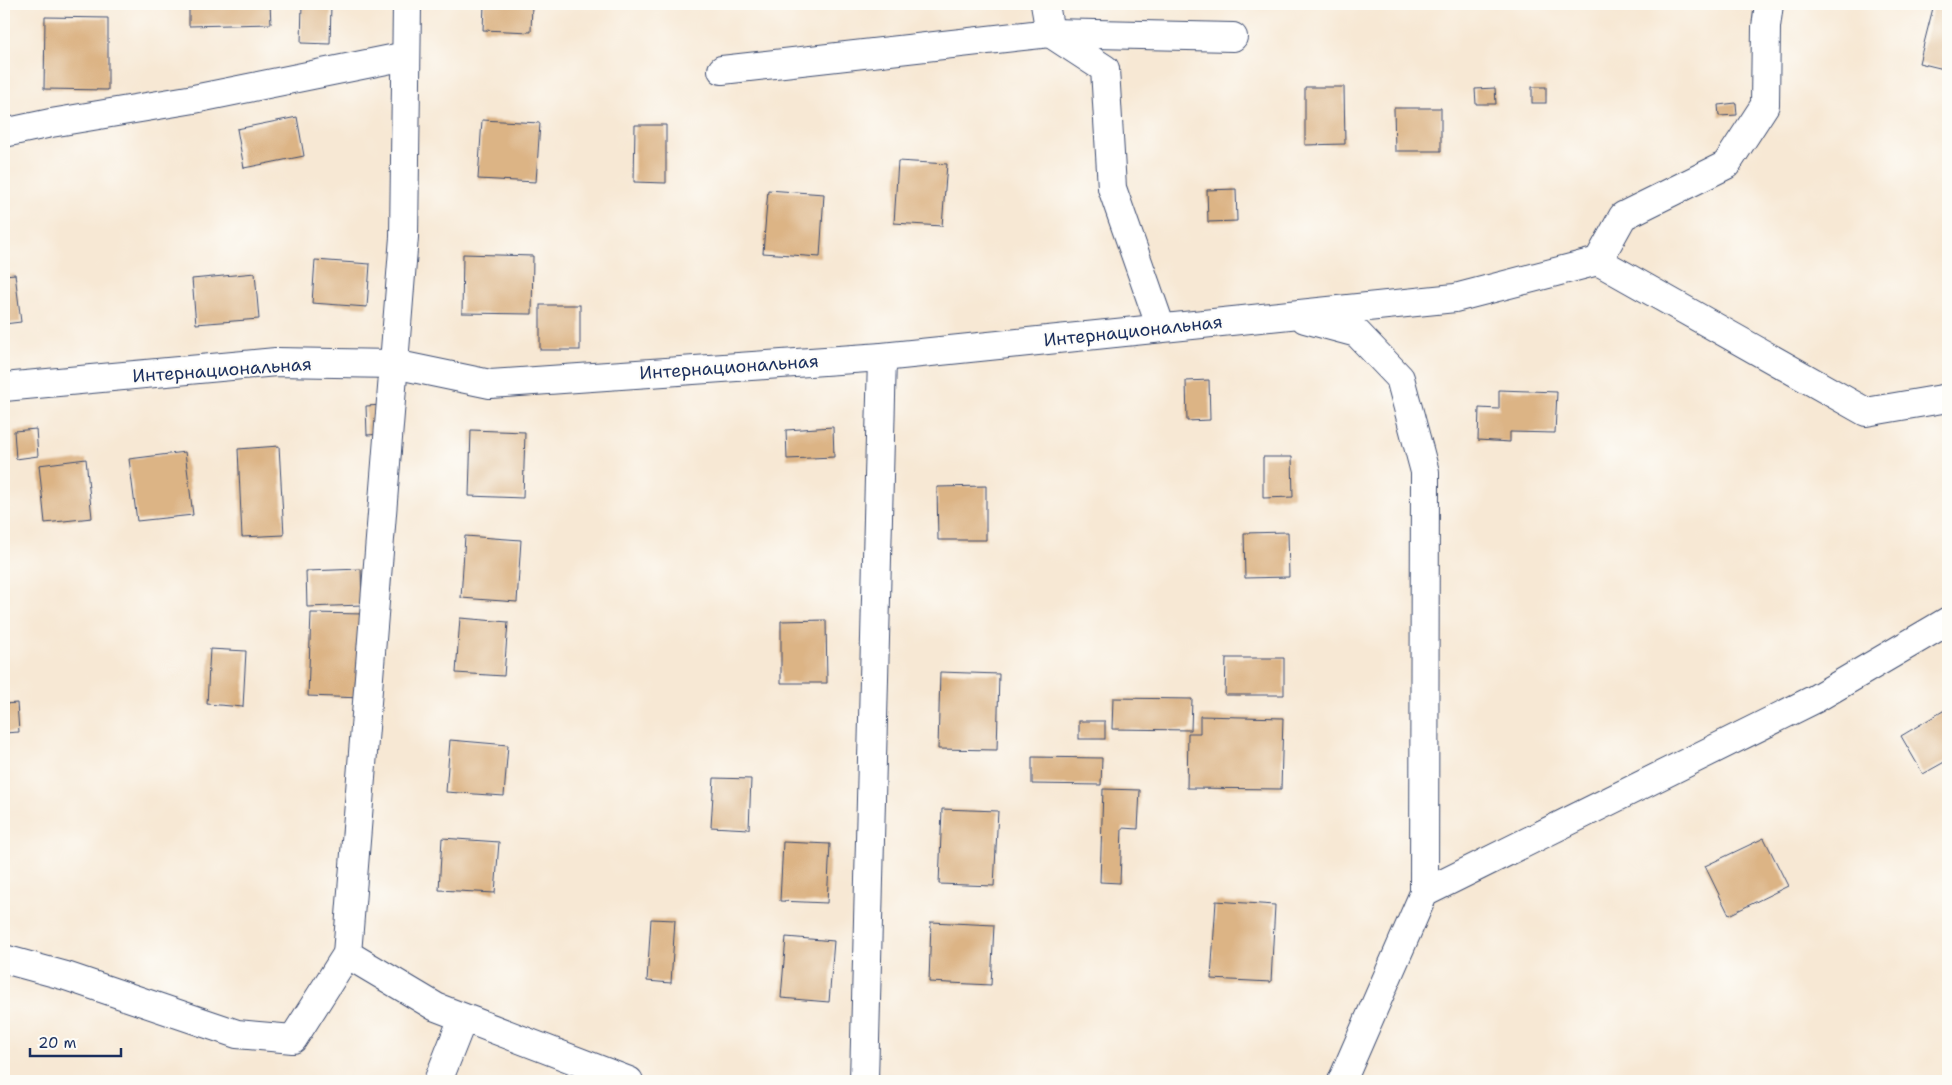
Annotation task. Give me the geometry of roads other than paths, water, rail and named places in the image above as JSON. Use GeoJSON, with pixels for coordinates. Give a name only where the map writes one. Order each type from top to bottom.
{"type":"FeatureCollection","features":[{"type":"Feature","properties":{"kind":"street"},"geometry":{"type":"LineString","coordinates":[[4,958],[66,976],[237,1034],[293,1039],[347,954],[404,237],[407,4]]}},
{"type":"Feature","properties":{"kind":"street"},"geometry":{"type":"LineString","coordinates":[[1045,4],[1050,33],[1105,69],[1112,188],[1161,328]]}},
{"type":"Feature","properties":{"kind":"street"},"geometry":{"type":"LineString","coordinates":[[1769,4],[1766,27],[1765,105],[1726,165],[1623,216],[1598,261],[1866,412],[1948,398]]}},
{"type":"Feature","properties":{"kind":"street"},"geometry":{"type":"LineString","coordinates":[[722,70],[1050,33],[1233,37]]}},
{"type":"Feature","properties":{"kind":"street"},"geometry":{"type":"LineString","coordinates":[[4,133],[51,123],[194,99],[406,56]]}},
{"type":"Feature","properties":{"kind":"street","name":"Интернациональная"},"geometry":{"type":"LineString","coordinates":[[4,387],[276,362],[394,364],[490,384],[882,357],[1455,298],[1598,261]]}},
{"type":"Feature","properties":{"kind":"street"},"geometry":{"type":"LineString","coordinates":[[1291,315],[1357,333],[1400,378],[1425,472],[1424,892],[1342,1081]]}},
{"type":"Feature","properties":{"kind":"street"},"geometry":{"type":"LineString","coordinates":[[864,1081],[882,357]]}},
{"type":"Feature","properties":{"kind":"street"},"geometry":{"type":"LineString","coordinates":[[1424,892],[1815,698],[1948,621]]}},
{"type":"Feature","properties":{"kind":"street"},"geometry":{"type":"LineString","coordinates":[[347,954],[436,1008],[629,1081]]}},
{"type":"Feature","properties":{"kind":"street"},"geometry":{"type":"LineString","coordinates":[[438,1081],[463,1018]]}}]}
